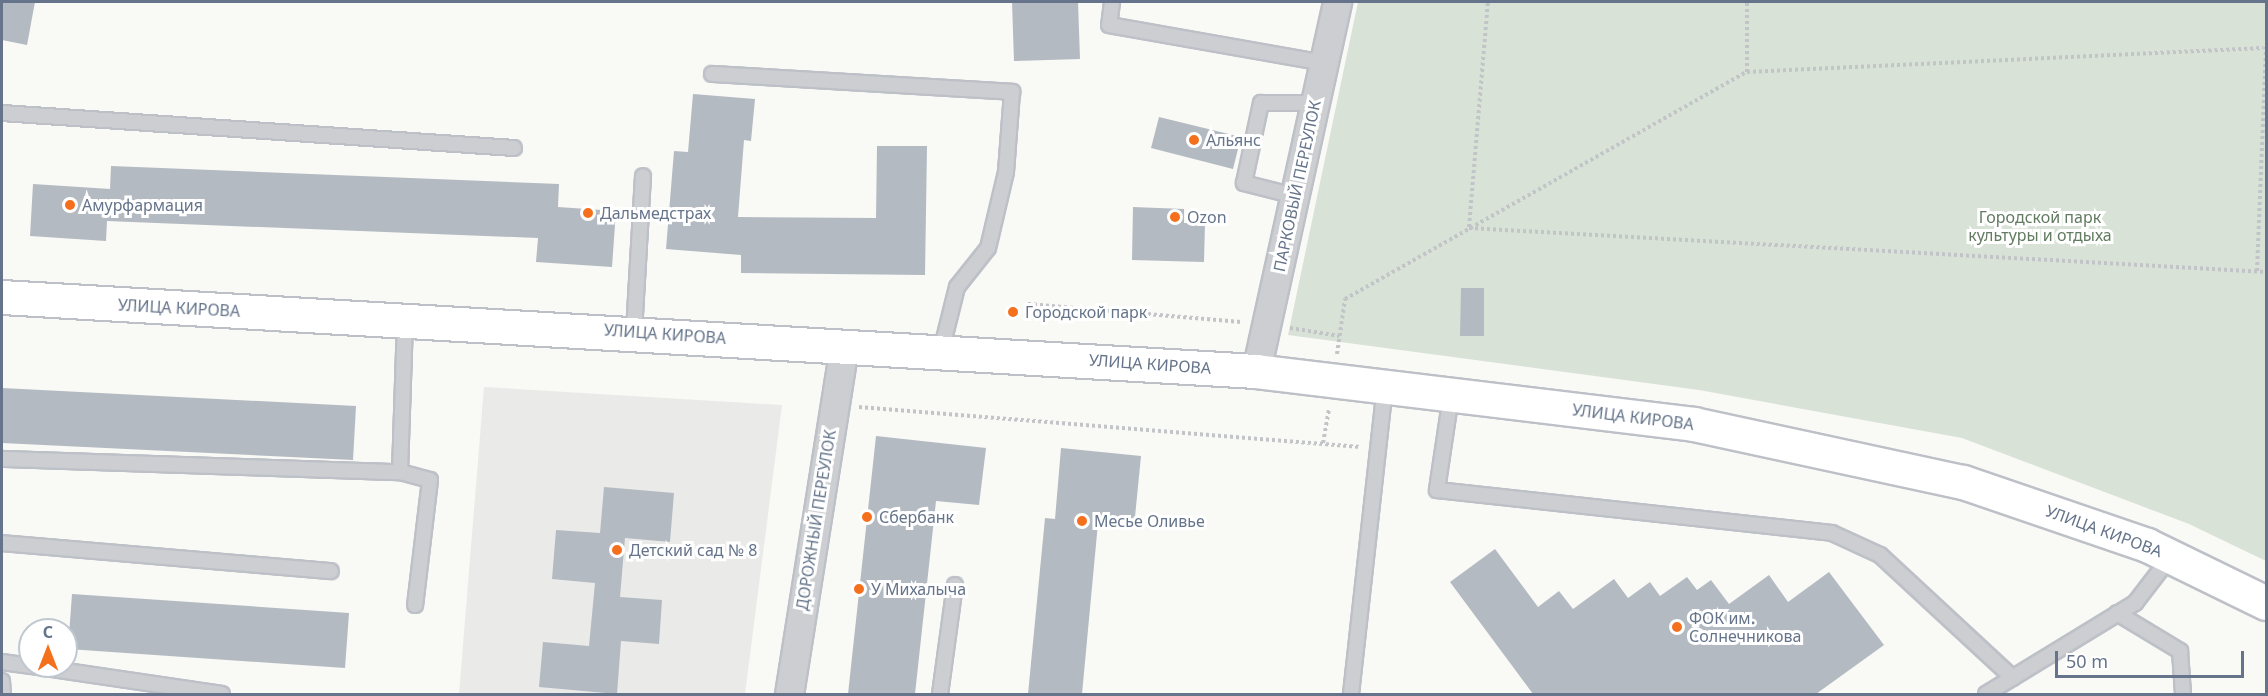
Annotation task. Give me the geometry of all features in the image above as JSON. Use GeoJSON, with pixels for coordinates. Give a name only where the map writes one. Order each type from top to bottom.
{"type":"FeatureCollection","features":[{"type":"Feature","properties":{"kind":"main road","name":"УЛИЦА КИРОВА"},"geometry":{"type":"LineString","coordinates":[[2,297],[634,332],[1256,371],[1694,424],[1964,482],[2170,556],[2266,603]]}},
{"type":"Feature","properties":{"kind":"street","name":"ПАРКОВЫЙ ПЕРЕУЛОК"},"geometry":{"type":"LineString","coordinates":[[1256,371],[1337,2]]}},
{"type":"Feature","properties":{"kind":"street","name":"ДОРОЖНЫЙ ПЕРЕУЛОК"},"geometry":{"type":"LineString","coordinates":[[789,694],[844,346]]}},
{"type":"Feature","properties":{"kind":"lane"},"geometry":{"type":"LineString","coordinates":[[1112,2],[1109,25],[1324,63]]}},
{"type":"Feature","properties":{"kind":"lane"},"geometry":{"type":"LineString","coordinates":[[712,74],[1012,92],[1006,172],[988,248],[957,287],[941,351]]}},
{"type":"Feature","properties":{"kind":"lane"},"geometry":{"type":"LineString","coordinates":[[1294,196],[1244,183],[1261,103],[1315,103]]}},
{"type":"Feature","properties":{"kind":"lane"},"geometry":{"type":"LineString","coordinates":[[2,113],[514,148]]}},
{"type":"Feature","properties":{"kind":"lane"},"geometry":{"type":"LineString","coordinates":[[634,332],[643,176]]}},
{"type":"Feature","properties":{"kind":"lane"},"geometry":{"type":"LineString","coordinates":[[400,472],[405,321]]}},
{"type":"Feature","properties":{"kind":"lane"},"geometry":{"type":"LineString","coordinates":[[1351,694],[1384,388]]}},
{"type":"Feature","properties":{"kind":"lane"},"geometry":{"type":"LineString","coordinates":[[1451,396],[1437,490],[1832,533],[1880,555],[2013,678]]}},
{"type":"Feature","properties":{"kind":"lane"},"geometry":{"type":"LineString","coordinates":[[2,459],[400,472],[430,480],[415,605]]}},
{"type":"Feature","properties":{"kind":"lane"},"geometry":{"type":"LineString","coordinates":[[2,543],[332,571]]}},
{"type":"Feature","properties":{"kind":"lane"},"geometry":{"type":"LineString","coordinates":[[1986,694],[2135,603],[2170,556]]}},
{"type":"Feature","properties":{"kind":"lane"},"geometry":{"type":"LineString","coordinates":[[940,694],[955,585]]}},
{"type":"Feature","properties":{"kind":"lane"},"geometry":{"type":"LineString","coordinates":[[2117,613],[2180,651],[2183,694]]}},
{"type":"Feature","properties":{"kind":"lane"},"geometry":{"type":"LineString","coordinates":[[2,662],[18,664]]}},
{"type":"Feature","properties":{"kind":"lane"},"geometry":{"type":"LineString","coordinates":[[78,674],[173,689],[222,694]]}},
{"type":"Feature","properties":{"kind":"lane"},"geometry":{"type":"LineString","coordinates":[[2,681],[3,694]]}},
{"type":"Feature","properties":{"kind":"path"},"geometry":{"type":"LineString","coordinates":[[1469,228],[1488,2]]}},
{"type":"Feature","properties":{"kind":"path"},"geometry":{"type":"LineString","coordinates":[[1747,2],[1747,72]]}},
{"type":"Feature","properties":{"kind":"path"},"geometry":{"type":"LineString","coordinates":[[1323,443],[1345,298],[1747,72],[2265,48],[2256,271]]}},
{"type":"Feature","properties":{"kind":"path"},"geometry":{"type":"LineString","coordinates":[[1469,228],[2266,272]]}},
{"type":"Feature","properties":{"kind":"path"},"geometry":{"type":"LineString","coordinates":[[1028,304],[1266,324],[1339,336]]}},
{"type":"Feature","properties":{"kind":"path"},"geometry":{"type":"LineString","coordinates":[[834,405],[1378,449]]}},
{"type":"Feature","properties":{"kind":"shaded area","name":"Детский сад № 8"},"geometry":{"type":"Polygon","coordinates":[[[484,387],[782,405],[745,694],[459,694],[484,387]]]}},
{"type":"Feature","properties":{"kind":"green space","name":"Городской парк культуры и отдыха"},"geometry":{"type":"Polygon","coordinates":[[[1358,2],[2266,2],[2266,561],[2189,524],[1962,438],[1699,390],[1288,335],[1358,2]]]}},
{"type":"Feature","properties":{"kind":"building"},"geometry":{"type":"Polygon","coordinates":[[[2,2],[35,2],[27,45],[2,40],[2,2]]]}},
{"type":"Feature","properties":{"kind":"building"},"geometry":{"type":"Polygon","coordinates":[[[1012,2],[1078,2],[1080,59],[1014,61],[1012,2]]]}},
{"type":"Feature","properties":{"kind":"building"},"geometry":{"type":"Polygon","coordinates":[[[693,94],[755,99],[751,141],[744,140],[738,217],[876,218],[877,146],[927,146],[925,275],[741,273],[741,255],[666,249],[674,151],[688,152],[693,94]]]}},
{"type":"Feature","properties":{"kind":"building"},"geometry":{"type":"Polygon","coordinates":[[[1159,117],[1241,137],[1233,169],[1151,148],[1159,117]]]}},
{"type":"Feature","properties":{"kind":"building"},"geometry":{"type":"Polygon","coordinates":[[[111,166],[559,184],[558,207],[616,211],[612,267],[536,262],[538,238],[107,221],[106,241],[30,236],[33,184],[110,189],[111,166]]]}},
{"type":"Feature","properties":{"kind":"building"},"geometry":{"type":"Polygon","coordinates":[[[1133,207],[1184,209],[1184,223],[1205,223],[1204,262],[1132,260],[1133,207]]]}},
{"type":"Feature","properties":{"kind":"building"},"geometry":{"type":"Polygon","coordinates":[[[1461,288],[1484,288],[1484,336],[1460,336],[1461,288]]]}},
{"type":"Feature","properties":{"kind":"building"},"geometry":{"type":"Polygon","coordinates":[[[2,388],[356,406],[353,460],[2,443],[2,388]]]}},
{"type":"Feature","properties":{"kind":"building"},"geometry":{"type":"Polygon","coordinates":[[[876,436],[986,448],[979,505],[936,501],[915,694],[848,694],[876,436]]]}},
{"type":"Feature","properties":{"kind":"building"},"geometry":{"type":"Polygon","coordinates":[[[1061,448],[1141,456],[1134,527],[1098,523],[1082,694],[1028,694],[1045,518],[1055,519],[1061,448]]]}},
{"type":"Feature","properties":{"kind":"building"},"geometry":{"type":"Polygon","coordinates":[[[604,487],[674,493],[670,542],[625,538],[620,597],[662,600],[659,644],[621,641],[617,694],[539,687],[543,642],[589,646],[595,583],[552,579],[556,530],[600,533],[604,487]]]}},
{"type":"Feature","properties":{"kind":"building","name":"ФОК им. Солнечникова"},"geometry":{"type":"Polygon","coordinates":[[[1495,549],[1538,607],[1559,591],[1573,609],[1614,579],[1628,598],[1650,582],[1660,596],[1687,577],[1697,590],[1711,580],[1729,604],[1769,575],[1788,602],[1829,572],[1884,645],[1816,694],[1533,694],[1450,582],[1495,549]]]}},
{"type":"Feature","properties":{"kind":"building"},"geometry":{"type":"Polygon","coordinates":[[[72,594],[349,613],[345,668],[78,650],[78,618],[70,618],[72,594]]]}},
{"type":"Feature","properties":{"kind":"place","name":"Альянс"},"geometry":{"type":"Point","coordinates":[1194,140]}},
{"type":"Feature","properties":{"kind":"place","name":"Амурфармация"},"geometry":{"type":"Point","coordinates":[70,205]}},
{"type":"Feature","properties":{"kind":"place","name":"Дальмедстрах"},"geometry":{"type":"Point","coordinates":[588,213]}},
{"type":"Feature","properties":{"kind":"place","name":"Ozon"},"geometry":{"type":"Point","coordinates":[1175,217]}},
{"type":"Feature","properties":{"kind":"place","name":"Городской парк"},"geometry":{"type":"Point","coordinates":[1013,312]}},
{"type":"Feature","properties":{"kind":"place","name":"Сбербанк"},"geometry":{"type":"Point","coordinates":[867,517]}},
{"type":"Feature","properties":{"kind":"place","name":"Месье Оливье"},"geometry":{"type":"Point","coordinates":[1082,521]}},
{"type":"Feature","properties":{"kind":"place","name":"Детский сад № 8"},"geometry":{"type":"Point","coordinates":[617,550]}},
{"type":"Feature","properties":{"kind":"place","name":"У Михалыча"},"geometry":{"type":"Point","coordinates":[859,589]}},
{"type":"Feature","properties":{"kind":"place","name":"ФОК им. Солнечникова"},"geometry":{"type":"Point","coordinates":[1677,627]}}]}
